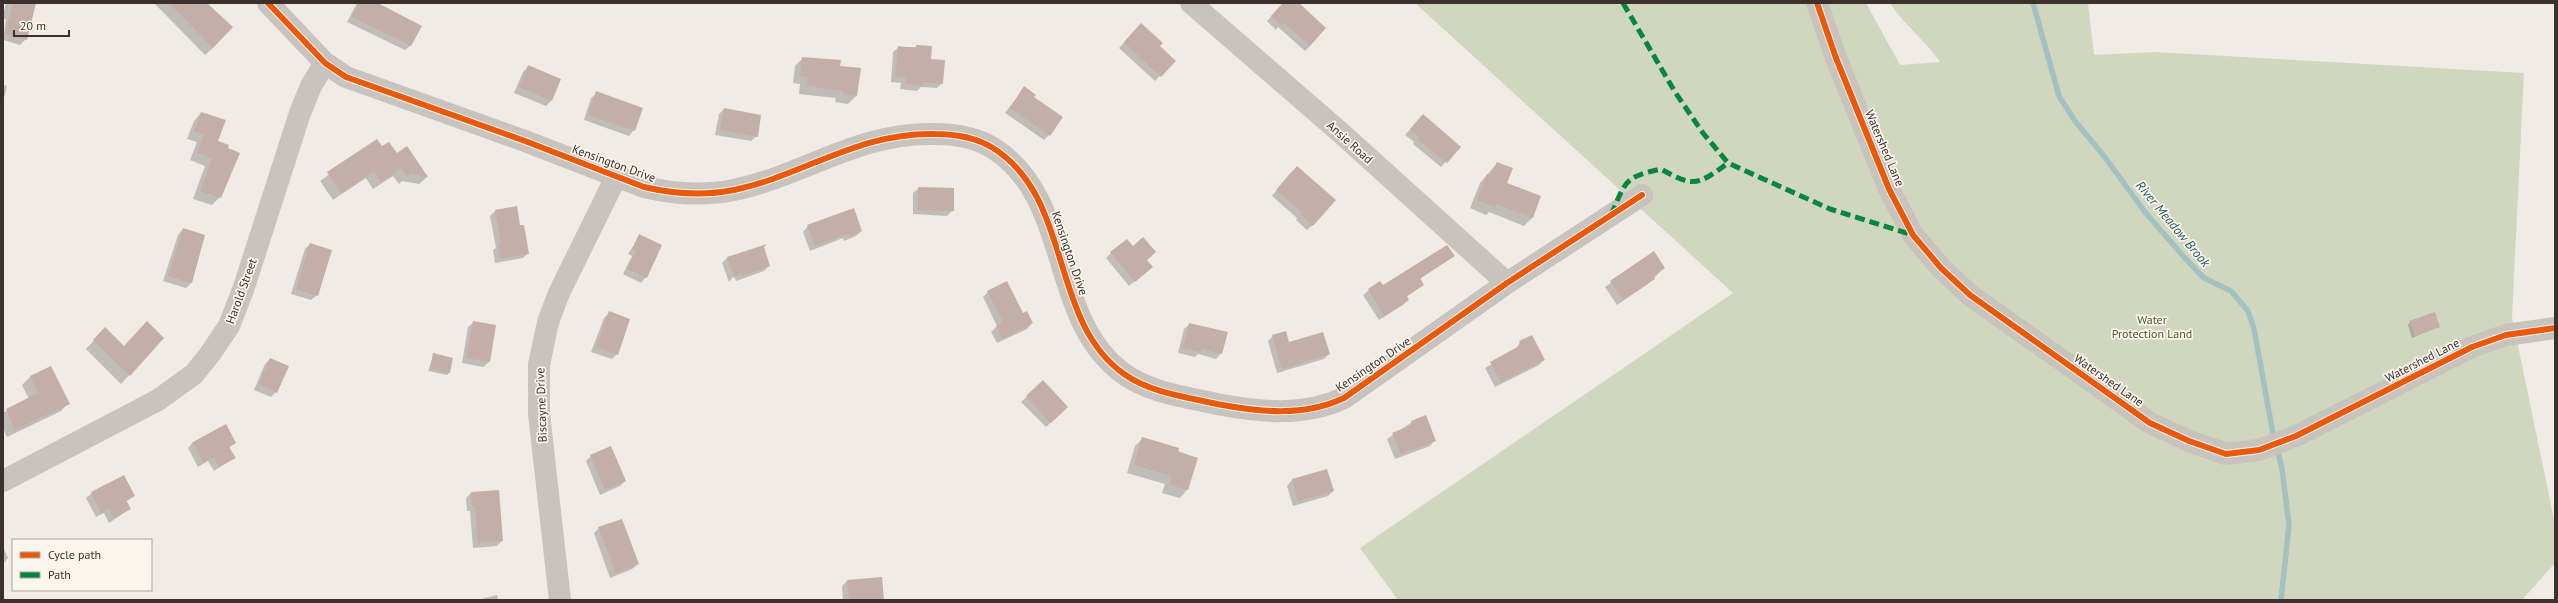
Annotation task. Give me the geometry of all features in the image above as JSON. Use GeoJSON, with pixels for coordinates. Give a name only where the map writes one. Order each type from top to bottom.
{"type":"FeatureCollection","features":[{"type":"Feature","properties":{"kind":"street","name":"Kensington Drive"},"geometry":{"type":"LineString","coordinates":[[268,3],[325,63],[346,77],[525,141],[616,177],[661,191],[680,194],[721,192],[752,185],[833,154],[886,138],[913,133],[968,137],[993,148],[1005,158],[1021,174],[1035,194],[1050,224],[1081,316],[1098,345],[1115,366],[1140,383],[1156,389],[1240,408],[1298,412],[1326,405],[1344,398],[1507,283],[1642,195]]}},
{"type":"Feature","properties":{"kind":"street","name":"Ansie Road"},"geometry":{"type":"LineString","coordinates":[[1191,3],[1341,133],[1507,283]]}},
{"type":"Feature","properties":{"kind":"street","name":"Watershed Lane"},"geometry":{"type":"LineString","coordinates":[[1817,3],[1836,58],[1889,189],[1913,235],[1941,268],[1970,295],[2150,423],[2226,454],[2259,450],[2296,436],[2472,347],[2506,335],[2555,328]]}},
{"type":"Feature","properties":{"kind":"street","name":"Harold Street"},"geometry":{"type":"LineString","coordinates":[[3,481],[158,400],[194,374],[210,354],[229,326],[244,287],[300,113],[311,86],[325,63]]}},
{"type":"Feature","properties":{"kind":"street","name":"Biscayne Drive"},"geometry":{"type":"LineString","coordinates":[[560,600],[539,414],[539,365],[548,322],[559,293],[616,177]]}},
{"type":"Feature","properties":{"kind":"green space","name":"Water Protection Land"},"geometry":{"type":"Polygon","coordinates":[[[1415,3],[1866,3],[1900,65],[1940,62],[1890,3],[2088,3],[2094,55],[2154,52],[2524,73],[2512,317],[2555,524],[2555,563],[2522,600],[1398,600],[1360,548],[1733,293],[1415,3]]]}},
{"type":"Feature","properties":{"kind":"building"},"geometry":{"type":"Polygon","coordinates":[[[13,3],[36,3],[27,40],[5,34],[13,3]]]}},
{"type":"Feature","properties":{"kind":"building"},"geometry":{"type":"Polygon","coordinates":[[[169,3],[207,3],[233,27],[213,48],[169,3]]]}},
{"type":"Feature","properties":{"kind":"building"},"geometry":{"type":"Polygon","coordinates":[[[359,3],[378,3],[422,26],[411,46],[352,17],[359,3]]]}},
{"type":"Feature","properties":{"kind":"building"},"geometry":{"type":"Polygon","coordinates":[[[1283,3],[1299,3],[1326,28],[1310,46],[1284,23],[1281,25],[1271,16],[1283,3]]]}},
{"type":"Feature","properties":{"kind":"building"},"geometry":{"type":"Polygon","coordinates":[[[1141,23],[1163,43],[1160,46],[1176,61],[1161,77],[1124,42],[1141,23]]]}},
{"type":"Feature","properties":{"kind":"building"},"geometry":{"type":"Polygon","coordinates":[[[916,45],[932,46],[931,59],[945,60],[943,84],[923,82],[923,86],[905,84],[906,78],[895,77],[898,46],[916,48],[916,45]]]}},
{"type":"Feature","properties":{"kind":"building"},"geometry":{"type":"Polygon","coordinates":[[[802,57],[841,60],[840,66],[861,68],[857,96],[843,94],[843,91],[807,86],[808,77],[800,76],[802,57]]]}},
{"type":"Feature","properties":{"kind":"building"},"geometry":{"type":"Polygon","coordinates":[[[528,65],[561,79],[552,101],[519,87],[528,65]]]}},
{"type":"Feature","properties":{"kind":"building"},"geometry":{"type":"Polygon","coordinates":[[[1024,86],[1036,95],[1034,97],[1063,117],[1050,136],[1010,108],[1024,86]]]}},
{"type":"Feature","properties":{"kind":"building"},"geometry":{"type":"Polygon","coordinates":[[[596,91],[643,108],[635,131],[588,115],[596,91]]]}},
{"type":"Feature","properties":{"kind":"building"},"geometry":{"type":"Polygon","coordinates":[[[724,108],[761,115],[758,137],[720,130],[724,108]]]}},
{"type":"Feature","properties":{"kind":"building"},"geometry":{"type":"Polygon","coordinates":[[[201,112],[226,120],[218,141],[229,145],[228,148],[240,153],[221,198],[200,191],[212,158],[197,153],[204,134],[194,131],[201,112]]]}},
{"type":"Feature","properties":{"kind":"building"},"geometry":{"type":"Polygon","coordinates":[[[1423,114],[1461,147],[1447,163],[1417,139],[1419,137],[1410,129],[1423,114]]]}},
{"type":"Feature","properties":{"kind":"building"},"geometry":{"type":"Polygon","coordinates":[[[377,139],[382,146],[389,142],[397,153],[407,146],[428,177],[411,174],[407,177],[401,168],[381,182],[374,171],[341,193],[327,172],[377,139]]]}},
{"type":"Feature","properties":{"kind":"building"},"geometry":{"type":"Polygon","coordinates":[[[1497,162],[1513,168],[1507,183],[1541,196],[1533,218],[1496,204],[1495,207],[1477,200],[1487,174],[1491,175],[1497,162]]]}},
{"type":"Feature","properties":{"kind":"building"},"geometry":{"type":"Polygon","coordinates":[[[1297,166],[1336,200],[1313,226],[1300,214],[1302,212],[1276,190],[1297,166]]]}},
{"type":"Feature","properties":{"kind":"building"},"geometry":{"type":"Polygon","coordinates":[[[918,187],[954,188],[954,211],[918,210],[918,187]]]}},
{"type":"Feature","properties":{"kind":"building"},"geometry":{"type":"Polygon","coordinates":[[[517,206],[520,225],[524,225],[529,254],[500,259],[498,244],[501,244],[495,210],[517,206]]]}},
{"type":"Feature","properties":{"kind":"building"},"geometry":{"type":"Polygon","coordinates":[[[854,208],[862,231],[850,236],[849,233],[815,246],[807,225],[854,208]]]}},
{"type":"Feature","properties":{"kind":"building"},"geometry":{"type":"Polygon","coordinates":[[[183,228],[205,235],[192,283],[168,276],[183,228]]]}},
{"type":"Feature","properties":{"kind":"building"},"geometry":{"type":"Polygon","coordinates":[[[639,234],[662,245],[647,278],[627,269],[636,251],[632,249],[639,234]]]}},
{"type":"Feature","properties":{"kind":"building"},"geometry":{"type":"Polygon","coordinates":[[[1143,237],[1156,252],[1147,260],[1153,267],[1135,282],[1110,252],[1127,239],[1133,246],[1143,237]]]}},
{"type":"Feature","properties":{"kind":"building"},"geometry":{"type":"Polygon","coordinates":[[[310,243],[332,250],[318,296],[296,289],[310,243]]]}},
{"type":"Feature","properties":{"kind":"building"},"geometry":{"type":"Polygon","coordinates":[[[767,244],[764,247],[770,266],[742,276],[740,272],[734,278],[727,257],[767,244]]]}},
{"type":"Feature","properties":{"kind":"building"},"geometry":{"type":"Polygon","coordinates":[[[1447,245],[1455,256],[1420,278],[1424,285],[1407,296],[1409,300],[1384,316],[1368,289],[1380,281],[1383,285],[1447,245]]]}},
{"type":"Feature","properties":{"kind":"building"},"geometry":{"type":"Polygon","coordinates":[[[1654,251],[1665,268],[1653,276],[1655,279],[1623,300],[1610,281],[1654,251]]]}},
{"type":"Feature","properties":{"kind":"building"},"geometry":{"type":"Polygon","coordinates":[[[1007,281],[1023,313],[1027,311],[1033,323],[1002,339],[996,326],[1003,322],[987,291],[1007,281]]]}},
{"type":"Feature","properties":{"kind":"building"},"geometry":{"type":"Polygon","coordinates":[[[609,311],[630,319],[618,355],[596,347],[609,311]]]}},
{"type":"Feature","properties":{"kind":"building"},"geometry":{"type":"Polygon","coordinates":[[[2435,312],[2440,327],[2415,336],[2409,321],[2435,312]]]}},
{"type":"Feature","properties":{"kind":"building"},"geometry":{"type":"Polygon","coordinates":[[[147,321],[164,338],[130,376],[93,340],[105,327],[124,346],[147,321]]]}},
{"type":"Feature","properties":{"kind":"building"},"geometry":{"type":"Polygon","coordinates":[[[473,321],[496,325],[490,362],[466,358],[473,321]]]}},
{"type":"Feature","properties":{"kind":"building"},"geometry":{"type":"Polygon","coordinates":[[[1189,323],[1228,332],[1222,354],[1202,349],[1201,352],[1183,348],[1189,323]]]}},
{"type":"Feature","properties":{"kind":"building"},"geometry":{"type":"Polygon","coordinates":[[[1286,331],[1289,342],[1323,332],[1330,354],[1282,369],[1272,335],[1286,331]]]}},
{"type":"Feature","properties":{"kind":"building"},"geometry":{"type":"Polygon","coordinates":[[[1532,335],[1545,360],[1501,382],[1490,362],[1521,345],[1519,341],[1532,335]]]}},
{"type":"Feature","properties":{"kind":"building"},"geometry":{"type":"Polygon","coordinates":[[[433,353],[453,358],[450,373],[430,369],[433,353]]]}},
{"type":"Feature","properties":{"kind":"building"},"geometry":{"type":"Polygon","coordinates":[[[270,358],[289,366],[277,393],[259,384],[270,358]]]}},
{"type":"Feature","properties":{"kind":"building"},"geometry":{"type":"Polygon","coordinates":[[[51,366],[70,404],[15,430],[6,409],[38,393],[30,376],[51,366]]]}},
{"type":"Feature","properties":{"kind":"building"},"geometry":{"type":"Polygon","coordinates":[[[1043,380],[1068,407],[1051,423],[1026,396],[1043,380]]]}},
{"type":"Feature","properties":{"kind":"building"},"geometry":{"type":"Polygon","coordinates":[[[1426,415],[1436,441],[1401,454],[1392,433],[1412,425],[1411,421],[1426,415]]]}},
{"type":"Feature","properties":{"kind":"building"},"geometry":{"type":"Polygon","coordinates":[[[226,424],[236,443],[229,447],[236,458],[219,467],[214,457],[203,462],[193,442],[226,424]]]}},
{"type":"Feature","properties":{"kind":"building"},"geometry":{"type":"Polygon","coordinates":[[[1142,437],[1179,448],[1178,452],[1198,458],[1188,490],[1170,485],[1172,476],[1134,465],[1142,437]]]}},
{"type":"Feature","properties":{"kind":"building"},"geometry":{"type":"Polygon","coordinates":[[[611,446],[626,481],[605,490],[590,455],[611,446]]]}},
{"type":"Feature","properties":{"kind":"building"},"geometry":{"type":"Polygon","coordinates":[[[1327,469],[1334,491],[1298,501],[1292,479],[1327,469]]]}},
{"type":"Feature","properties":{"kind":"building"},"geometry":{"type":"Polygon","coordinates":[[[124,475],[135,496],[126,500],[131,509],[114,518],[109,509],[101,513],[91,492],[124,475]]]}},
{"type":"Feature","properties":{"kind":"building"},"geometry":{"type":"Polygon","coordinates":[[[499,490],[503,541],[478,543],[475,506],[472,507],[471,492],[499,490]]]}},
{"type":"Feature","properties":{"kind":"building"},"geometry":{"type":"Polygon","coordinates":[[[622,519],[639,564],[616,573],[598,527],[622,519]]]}},
{"type":"Feature","properties":{"kind":"building"},"geometry":{"type":"Polygon","coordinates":[[[882,577],[884,600],[849,600],[847,580],[882,577]]]}},
{"type":"Feature","properties":{"kind":"waterway","name":"River Meadow Brook"},"geometry":{"type":"LineString","coordinates":[[2033,3],[2059,96],[2075,121],[2104,156],[2145,212],[2183,256],[2204,278],[2231,291],[2248,311],[2254,329],[2274,439]]}},
{"type":"Feature","properties":{"kind":"waterway","name":"River Meadow Brook"},"geometry":{"type":"LineString","coordinates":[[2277,448],[2282,469],[2289,525],[2281,600]]}},
{"type":"Feature","properties":{"kind":"marked path"},"geometry":{"type":"LineString","coordinates":[[1623,3],[1675,92],[1703,133],[1728,163],[1830,209],[1913,235]]}},
{"type":"Feature","properties":{"kind":"marked path"},"geometry":{"type":"LineString","coordinates":[[1611,215],[1624,188],[1633,178],[1661,169],[1681,179],[1696,181],[1710,176],[1728,163]]}},
{"type":"Feature","properties":{"kind":"cycle path"},"geometry":{"type":"LineString","coordinates":[[268,3],[325,63],[346,77],[525,141],[644,187],[678,193],[700,194],[734,190],[785,175],[856,147],[907,135],[950,135],[979,141],[993,148],[1019,170],[1037,197],[1050,228],[1083,323],[1100,351],[1124,374],[1146,386],[1181,396],[1249,409],[1265,411],[1297,410],[1329,404],[1344,398],[1507,283],[1642,195]]}},
{"type":"Feature","properties":{"kind":"cycle path"},"geometry":{"type":"LineString","coordinates":[[1817,3],[1836,58],[1889,189],[1913,235],[1941,268],[1970,295],[2150,423],[2189,441],[2226,454],[2259,450],[2296,436],[2472,347],[2506,335],[2555,328]]}}]}
